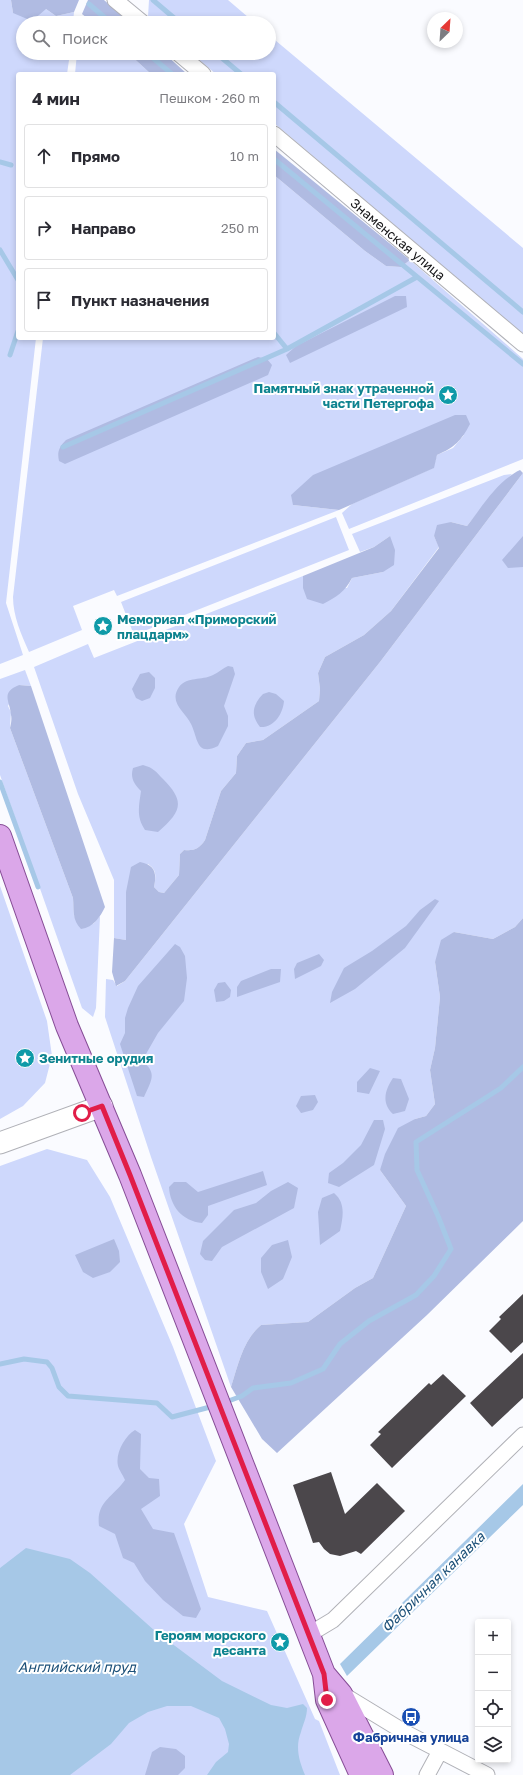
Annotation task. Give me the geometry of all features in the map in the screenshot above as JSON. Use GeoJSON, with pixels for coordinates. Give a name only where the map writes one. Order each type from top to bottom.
{"type":"FeatureCollection","features":[{"type":"Feature","properties":{"kind":"main road"},"geometry":{"type":"LineString","coordinates":[[0,836],[67,1026],[102,1106],[324,1674],[327,1700],[361,1775]]}},
{"type":"Feature","properties":{"kind":"main road"},"geometry":{"type":"LineString","coordinates":[[0,1143],[102,1106]]}},
{"type":"Feature","properties":{"kind":"main road"},"geometry":{"type":"LineString","coordinates":[[324,1674],[341,1694],[382,1775]]}},
{"type":"Feature","properties":{"kind":"street"},"geometry":{"type":"LineString","coordinates":[[115,0],[134,16]]}},
{"type":"Feature","properties":{"kind":"street"},"geometry":{"type":"LineString","coordinates":[[186,60],[201,72]]}},
{"type":"Feature","properties":{"kind":"street","name":"Знаменская улица"},"geometry":{"type":"LineString","coordinates":[[276,136],[523,344]]}},
{"type":"Feature","properties":{"kind":"street"},"geometry":{"type":"LineString","coordinates":[[308,1635],[333,1620],[523,1435]]}},
{"type":"Feature","properties":{"kind":"street"},"geometry":{"type":"LineString","coordinates":[[341,1694],[366,1710],[487,1775]]}},
{"type":"Feature","properties":{"kind":"street"},"geometry":{"type":"LineString","coordinates":[[427,1775],[440,1751]]}},
{"type":"Feature","properties":{"kind":"shaded area"},"geometry":{"type":"Polygon","coordinates":[[[0,0],[11,0],[13,13],[46,9],[56,16],[16,16],[16,60],[69,60],[67,72],[16,72],[16,340],[36,340],[6,603],[23,655],[0,664],[0,0]]]}},
{"type":"Feature","properties":{"kind":"shaded area"},"geometry":{"type":"Polygon","coordinates":[[[11,0],[79,0],[74,12],[56,16],[46,9],[38,16],[20,16],[13,13],[11,0]]]}},
{"type":"Feature","properties":{"kind":"shaded area"},"geometry":{"type":"Polygon","coordinates":[[[88,0],[104,0],[122,16],[84,16],[82,14],[88,0]]]}},
{"type":"Feature","properties":{"kind":"shaded area"},"geometry":{"type":"Polygon","coordinates":[[[149,0],[228,0],[247,16],[148,16],[149,0]]]}},
{"type":"Feature","properties":{"kind":"shaded area"},"geometry":{"type":"Polygon","coordinates":[[[74,12],[74,16],[56,16],[74,12]]]}},
{"type":"Feature","properties":{"kind":"shaded area"},"geometry":{"type":"Polygon","coordinates":[[[276,41],[523,248],[523,334],[276,125],[276,72],[214,72],[199,60],[276,60],[276,41]]]}},
{"type":"Feature","properties":{"kind":"shaded area"},"geometry":{"type":"Polygon","coordinates":[[[76,60],[136,60],[149,72],[75,72],[76,60]]]}},
{"type":"Feature","properties":{"kind":"shaded area"},"geometry":{"type":"Polygon","coordinates":[[[136,60],[172,60],[185,72],[149,72],[136,60]]]}},
{"type":"Feature","properties":{"kind":"shaded area"},"geometry":{"type":"Polygon","coordinates":[[[276,151],[410,260],[401,267],[386,266],[365,251],[276,177],[276,151]]]}},
{"type":"Feature","properties":{"kind":"shaded area"},"geometry":{"type":"Polygon","coordinates":[[[276,177],[365,251],[386,266],[401,267],[410,260],[523,359],[523,459],[349,529],[342,513],[352,504],[433,468],[437,455],[453,448],[464,435],[293,505],[339,510],[117,596],[114,590],[73,606],[82,630],[29,652],[20,632],[13,604],[43,340],[276,340],[276,177]]]}},
{"type":"Feature","properties":{"kind":"shaded area"},"geometry":{"type":"Polygon","coordinates":[[[395,296],[406,296],[407,307],[290,363],[286,355],[296,346],[395,296]]]}},
{"type":"Feature","properties":{"kind":"shaded area"},"geometry":{"type":"Polygon","coordinates":[[[258,357],[267,359],[272,365],[268,375],[65,464],[59,461],[59,450],[66,440],[258,357]]]}},
{"type":"Feature","properties":{"kind":"shaded area"},"geometry":{"type":"Polygon","coordinates":[[[455,415],[466,415],[470,424],[464,435],[457,443],[437,455],[434,468],[339,510],[293,505],[291,495],[313,475],[455,415]]]}},
{"type":"Feature","properties":{"kind":"shaded area"},"geometry":{"type":"Polygon","coordinates":[[[520,470],[523,473],[380,662],[125,981],[116,986],[112,972],[114,938],[126,940],[126,892],[131,867],[140,862],[149,865],[154,870],[155,874],[154,887],[159,892],[164,893],[179,875],[180,854],[184,850],[196,849],[201,846],[205,840],[221,791],[236,773],[237,756],[246,743],[263,740],[319,701],[320,689],[318,673],[325,657],[364,635],[391,611],[439,548],[434,536],[437,525],[451,522],[467,526],[497,488],[520,470]]]}},
{"type":"Feature","properties":{"kind":"shaded area"},"geometry":{"type":"Polygon","coordinates":[[[523,473],[523,918],[515,927],[493,939],[454,932],[435,962],[440,997],[435,1048],[430,1070],[435,1104],[426,1116],[415,1119],[380,1170],[406,1206],[373,1278],[355,1288],[308,1322],[261,1325],[245,1345],[231,1387],[151,1157],[105,1017],[106,979],[113,980],[117,986],[125,981],[380,662],[523,473]]]}},
{"type":"Feature","properties":{"kind":"shaded area"},"geometry":{"type":"Polygon","coordinates":[[[512,474],[495,491],[467,526],[451,522],[434,536],[439,547],[391,611],[364,635],[325,657],[318,673],[320,689],[319,701],[263,740],[246,743],[237,756],[236,773],[221,791],[205,840],[201,846],[196,849],[184,850],[180,854],[179,875],[164,893],[159,892],[154,887],[155,874],[151,866],[148,864],[126,892],[126,940],[114,938],[114,880],[78,794],[34,667],[88,644],[94,658],[303,576],[304,588],[347,588],[352,578],[383,572],[390,536],[374,547],[360,552],[352,534],[504,475],[512,474]]]}},
{"type":"Feature","properties":{"kind":"shaded area"},"geometry":{"type":"Polygon","coordinates":[[[336,517],[349,550],[134,635],[121,602],[336,517]]]}},
{"type":"Feature","properties":{"kind":"shaded area"},"geometry":{"type":"Polygon","coordinates":[[[390,536],[395,550],[394,565],[383,572],[352,578],[340,594],[323,604],[307,599],[303,588],[303,576],[374,547],[390,536]]]}},
{"type":"Feature","properties":{"kind":"shaded area"},"geometry":{"type":"Polygon","coordinates":[[[523,536],[523,567],[508,568],[502,560],[523,536]]]}},
{"type":"Feature","properties":{"kind":"shaded area"},"geometry":{"type":"Polygon","coordinates":[[[228,666],[233,667],[235,674],[224,706],[228,716],[228,726],[218,746],[211,749],[205,749],[199,744],[189,720],[179,707],[176,693],[179,687],[186,681],[208,677],[228,666]]]}},
{"type":"Feature","properties":{"kind":"shaded area"},"geometry":{"type":"Polygon","coordinates":[[[25,670],[31,686],[19,685],[8,706],[11,712],[10,728],[73,898],[74,916],[93,924],[100,916],[96,1008],[93,1017],[82,1008],[0,775],[0,679],[25,670]]]}},
{"type":"Feature","properties":{"kind":"shaded area"},"geometry":{"type":"Polygon","coordinates":[[[149,672],[155,678],[155,688],[150,698],[142,701],[136,698],[132,689],[140,674],[149,672]]]}},
{"type":"Feature","properties":{"kind":"shaded area"},"geometry":{"type":"Polygon","coordinates":[[[19,685],[31,686],[105,907],[96,921],[86,928],[81,929],[76,922],[73,898],[10,728],[11,718],[8,694],[13,688],[19,685]]]}},
{"type":"Feature","properties":{"kind":"shaded area"},"geometry":{"type":"Polygon","coordinates":[[[269,692],[276,694],[284,701],[282,711],[273,723],[265,727],[260,727],[254,714],[255,706],[263,694],[269,692]]]}},
{"type":"Feature","properties":{"kind":"shaded area"},"geometry":{"type":"Polygon","coordinates":[[[143,765],[152,769],[158,774],[170,787],[178,801],[176,813],[172,819],[158,832],[145,830],[140,821],[139,807],[141,791],[133,781],[132,772],[133,768],[143,765]]]}},
{"type":"Feature","properties":{"kind":"shaded area"},"geometry":{"type":"Polygon","coordinates":[[[0,886],[47,1021],[52,1056],[45,1083],[23,1106],[0,1119],[0,886]]]}},
{"type":"Feature","properties":{"kind":"shaded area"},"geometry":{"type":"Polygon","coordinates":[[[435,899],[439,901],[405,948],[355,989],[330,1003],[332,992],[344,968],[372,951],[406,926],[420,910],[435,899]]]}},
{"type":"Feature","properties":{"kind":"shaded area"},"geometry":{"type":"Polygon","coordinates":[[[523,918],[523,1221],[427,1315],[277,1453],[262,1439],[231,1387],[245,1345],[261,1325],[308,1322],[355,1288],[373,1278],[406,1206],[380,1170],[385,1154],[398,1128],[415,1119],[426,1116],[435,1104],[430,1070],[435,1048],[440,997],[435,962],[441,940],[454,932],[493,939],[515,927],[523,918]]]}},
{"type":"Feature","properties":{"kind":"shaded area"},"geometry":{"type":"Polygon","coordinates":[[[175,944],[180,947],[185,956],[187,978],[184,1001],[158,1033],[142,1061],[150,1069],[152,1078],[144,1097],[137,1096],[120,1044],[125,1033],[125,1018],[138,986],[175,944]]]}},
{"type":"Feature","properties":{"kind":"shaded area"},"geometry":{"type":"Polygon","coordinates":[[[319,954],[324,960],[321,966],[295,979],[294,969],[297,963],[319,954]]]}},
{"type":"Feature","properties":{"kind":"shaded area"},"geometry":{"type":"Polygon","coordinates":[[[271,969],[281,969],[280,982],[237,997],[237,987],[241,981],[271,969]]]}},
{"type":"Feature","properties":{"kind":"shaded area"},"geometry":{"type":"Polygon","coordinates":[[[225,982],[231,990],[230,997],[224,1001],[216,1002],[214,990],[218,983],[225,982]]]}},
{"type":"Feature","properties":{"kind":"shaded area"},"geometry":{"type":"Polygon","coordinates":[[[370,1068],[380,1071],[369,1094],[357,1092],[357,1082],[370,1068]]]}},
{"type":"Feature","properties":{"kind":"shaded area"},"geometry":{"type":"Polygon","coordinates":[[[393,1078],[401,1079],[409,1099],[405,1111],[393,1114],[387,1105],[386,1092],[393,1078]]]}},
{"type":"Feature","properties":{"kind":"shaded area"},"geometry":{"type":"Polygon","coordinates":[[[315,1095],[318,1102],[313,1110],[301,1113],[296,1106],[301,1096],[315,1095]]]}},
{"type":"Feature","properties":{"kind":"shaded area"},"geometry":{"type":"Polygon","coordinates":[[[374,1120],[383,1120],[385,1129],[374,1165],[339,1187],[328,1183],[329,1173],[343,1163],[361,1145],[374,1120]]]}},
{"type":"Feature","properties":{"kind":"shaded area"},"geometry":{"type":"Polygon","coordinates":[[[47,1149],[87,1160],[110,1197],[173,1347],[216,1461],[184,1524],[208,1597],[267,1611],[315,1719],[319,1721],[340,1775],[0,1775],[0,1166],[47,1149]]]}},
{"type":"Feature","properties":{"kind":"shaded area"},"geometry":{"type":"Polygon","coordinates":[[[263,1171],[267,1185],[208,1206],[208,1215],[202,1223],[195,1222],[183,1216],[175,1206],[170,1194],[169,1187],[174,1182],[186,1182],[198,1192],[263,1171]]]}},
{"type":"Feature","properties":{"kind":"shaded area"},"geometry":{"type":"Polygon","coordinates":[[[288,1182],[298,1188],[294,1208],[222,1247],[212,1261],[205,1260],[200,1254],[203,1241],[234,1210],[256,1203],[271,1191],[288,1182]]]}},
{"type":"Feature","properties":{"kind":"shaded area"},"geometry":{"type":"Polygon","coordinates":[[[334,1193],[338,1197],[343,1210],[340,1231],[320,1245],[318,1212],[322,1198],[334,1193]]]}},
{"type":"Feature","properties":{"kind":"shaded area"},"geometry":{"type":"Polygon","coordinates":[[[114,1239],[119,1251],[120,1262],[110,1272],[93,1278],[83,1272],[75,1255],[114,1239]]]}},
{"type":"Feature","properties":{"kind":"shaded area"},"geometry":{"type":"Polygon","coordinates":[[[288,1240],[292,1257],[283,1279],[268,1289],[261,1272],[261,1258],[272,1245],[288,1240]]]}},
{"type":"Feature","properties":{"kind":"shaded area"},"geometry":{"type":"Polygon","coordinates":[[[135,1430],[141,1434],[140,1469],[149,1478],[159,1479],[160,1496],[141,1509],[153,1529],[174,1533],[201,1609],[196,1618],[183,1616],[163,1600],[145,1581],[134,1563],[123,1558],[115,1534],[99,1526],[100,1511],[102,1506],[125,1480],[119,1469],[117,1461],[119,1450],[128,1436],[135,1430]]]}},
{"type":"Feature","properties":{"kind":"shaded area"},"geometry":{"type":"Polygon","coordinates":[[[160,1747],[176,1749],[185,1756],[185,1768],[178,1775],[145,1775],[152,1752],[160,1747]]]}},
{"type":"Feature","properties":{"kind":"water","name":"Фабричная канавка"},"geometry":{"type":"Polygon","coordinates":[[[523,1484],[523,1505],[347,1676],[340,1664],[523,1484]]]}},
{"type":"Feature","properties":{"kind":"water","name":"Английский пруд"},"geometry":{"type":"Polygon","coordinates":[[[26,1548],[70,1559],[90,1573],[155,1631],[222,1681],[271,1705],[287,1708],[303,1704],[307,1708],[307,1711],[299,1738],[298,1749],[305,1775],[207,1775],[216,1762],[228,1752],[229,1744],[225,1729],[219,1718],[191,1706],[167,1706],[148,1712],[129,1723],[111,1744],[70,1775],[0,1775],[0,1568],[26,1548]]]}},
{"type":"Feature","properties":{"kind":"building"},"geometry":{"type":"Polygon","coordinates":[[[523,1294],[523,1342],[511,1353],[489,1331],[501,1319],[499,1317],[523,1294]]]}},
{"type":"Feature","properties":{"kind":"building"},"geometry":{"type":"Polygon","coordinates":[[[523,1353],[523,1398],[492,1427],[470,1403],[523,1353]]]}},
{"type":"Feature","properties":{"kind":"building"},"geometry":{"type":"Polygon","coordinates":[[[443,1374],[466,1396],[392,1468],[370,1445],[381,1434],[378,1432],[429,1383],[431,1385],[443,1374]]]}},
{"type":"Feature","properties":{"kind":"building"},"geometry":{"type":"Polygon","coordinates":[[[331,1472],[345,1514],[377,1483],[405,1511],[361,1554],[356,1551],[340,1556],[330,1554],[319,1542],[313,1543],[293,1485],[331,1472]]]}},
{"type":"Feature","properties":{"kind":"waterway"},"geometry":{"type":"LineString","coordinates":[[153,0],[172,16]]}},
{"type":"Feature","properties":{"kind":"waterway"},"geometry":{"type":"LineString","coordinates":[[89,4],[103,16]]}},
{"type":"Feature","properties":{"kind":"waterway"},"geometry":{"type":"LineString","coordinates":[[155,60],[170,72]]}},
{"type":"Feature","properties":{"kind":"waterway"},"geometry":{"type":"LineString","coordinates":[[224,60],[239,72]]}},
{"type":"Feature","properties":{"kind":"waterway"},"geometry":{"type":"LineString","coordinates":[[276,104],[523,312]]}},
{"type":"Feature","properties":{"kind":"waterway"},"geometry":{"type":"LineString","coordinates":[[276,161],[523,364]]}},
{"type":"Feature","properties":{"kind":"waterway"},"geometry":{"type":"LineString","coordinates":[[0,162],[11,165]]}},
{"type":"Feature","properties":{"kind":"waterway"},"geometry":{"type":"LineString","coordinates":[[0,250],[16,277]]}},
{"type":"Feature","properties":{"kind":"waterway"},"geometry":{"type":"LineString","coordinates":[[276,335],[287,349],[417,277]]}},
{"type":"Feature","properties":{"kind":"waterway"},"geometry":{"type":"LineString","coordinates":[[10,355],[16,337]]}},
{"type":"Feature","properties":{"kind":"waterway"},"geometry":{"type":"LineString","coordinates":[[63,447],[287,349]]}},
{"type":"Feature","properties":{"kind":"waterway"},"geometry":{"type":"LineString","coordinates":[[0,782],[38,887]]}},
{"type":"Feature","properties":{"kind":"waterway"},"geometry":{"type":"LineString","coordinates":[[223,1403],[242,1396],[253,1388],[291,1383],[323,1369],[340,1344],[369,1321],[416,1295],[434,1276],[451,1249],[417,1170],[416,1142],[501,1088],[523,1067]]}},
{"type":"Feature","properties":{"kind":"waterway"},"geometry":{"type":"LineString","coordinates":[[0,1364],[24,1359],[47,1362],[52,1368],[59,1387],[68,1396],[157,1403],[172,1417],[214,1406]]}},
{"type":"Feature","properties":{"kind":"place","name":"Памятный знак утраченной части Петергофа"},"geometry":{"type":"Point","coordinates":[448,395]}},
{"type":"Feature","properties":{"kind":"place","name":"Мемориал «Приморский плацдарм»"},"geometry":{"type":"Point","coordinates":[103,626]}},
{"type":"Feature","properties":{"kind":"place","name":"Зенитные орудия"},"geometry":{"type":"Point","coordinates":[25,1058]}},
{"type":"Feature","properties":{"kind":"place","name":"Героям морского десанта"},"geometry":{"type":"Point","coordinates":[280,1642]}},
{"type":"Feature","properties":{"kind":"place","name":"Фабричная улица"},"geometry":{"type":"Point","coordinates":[411,1717]}},
{"type":"Feature","properties":{"kind":"route"},"geometry":{"type":"LineString","coordinates":[[82,1113],[102,1106],[324,1674],[327,1700]]}}]}
